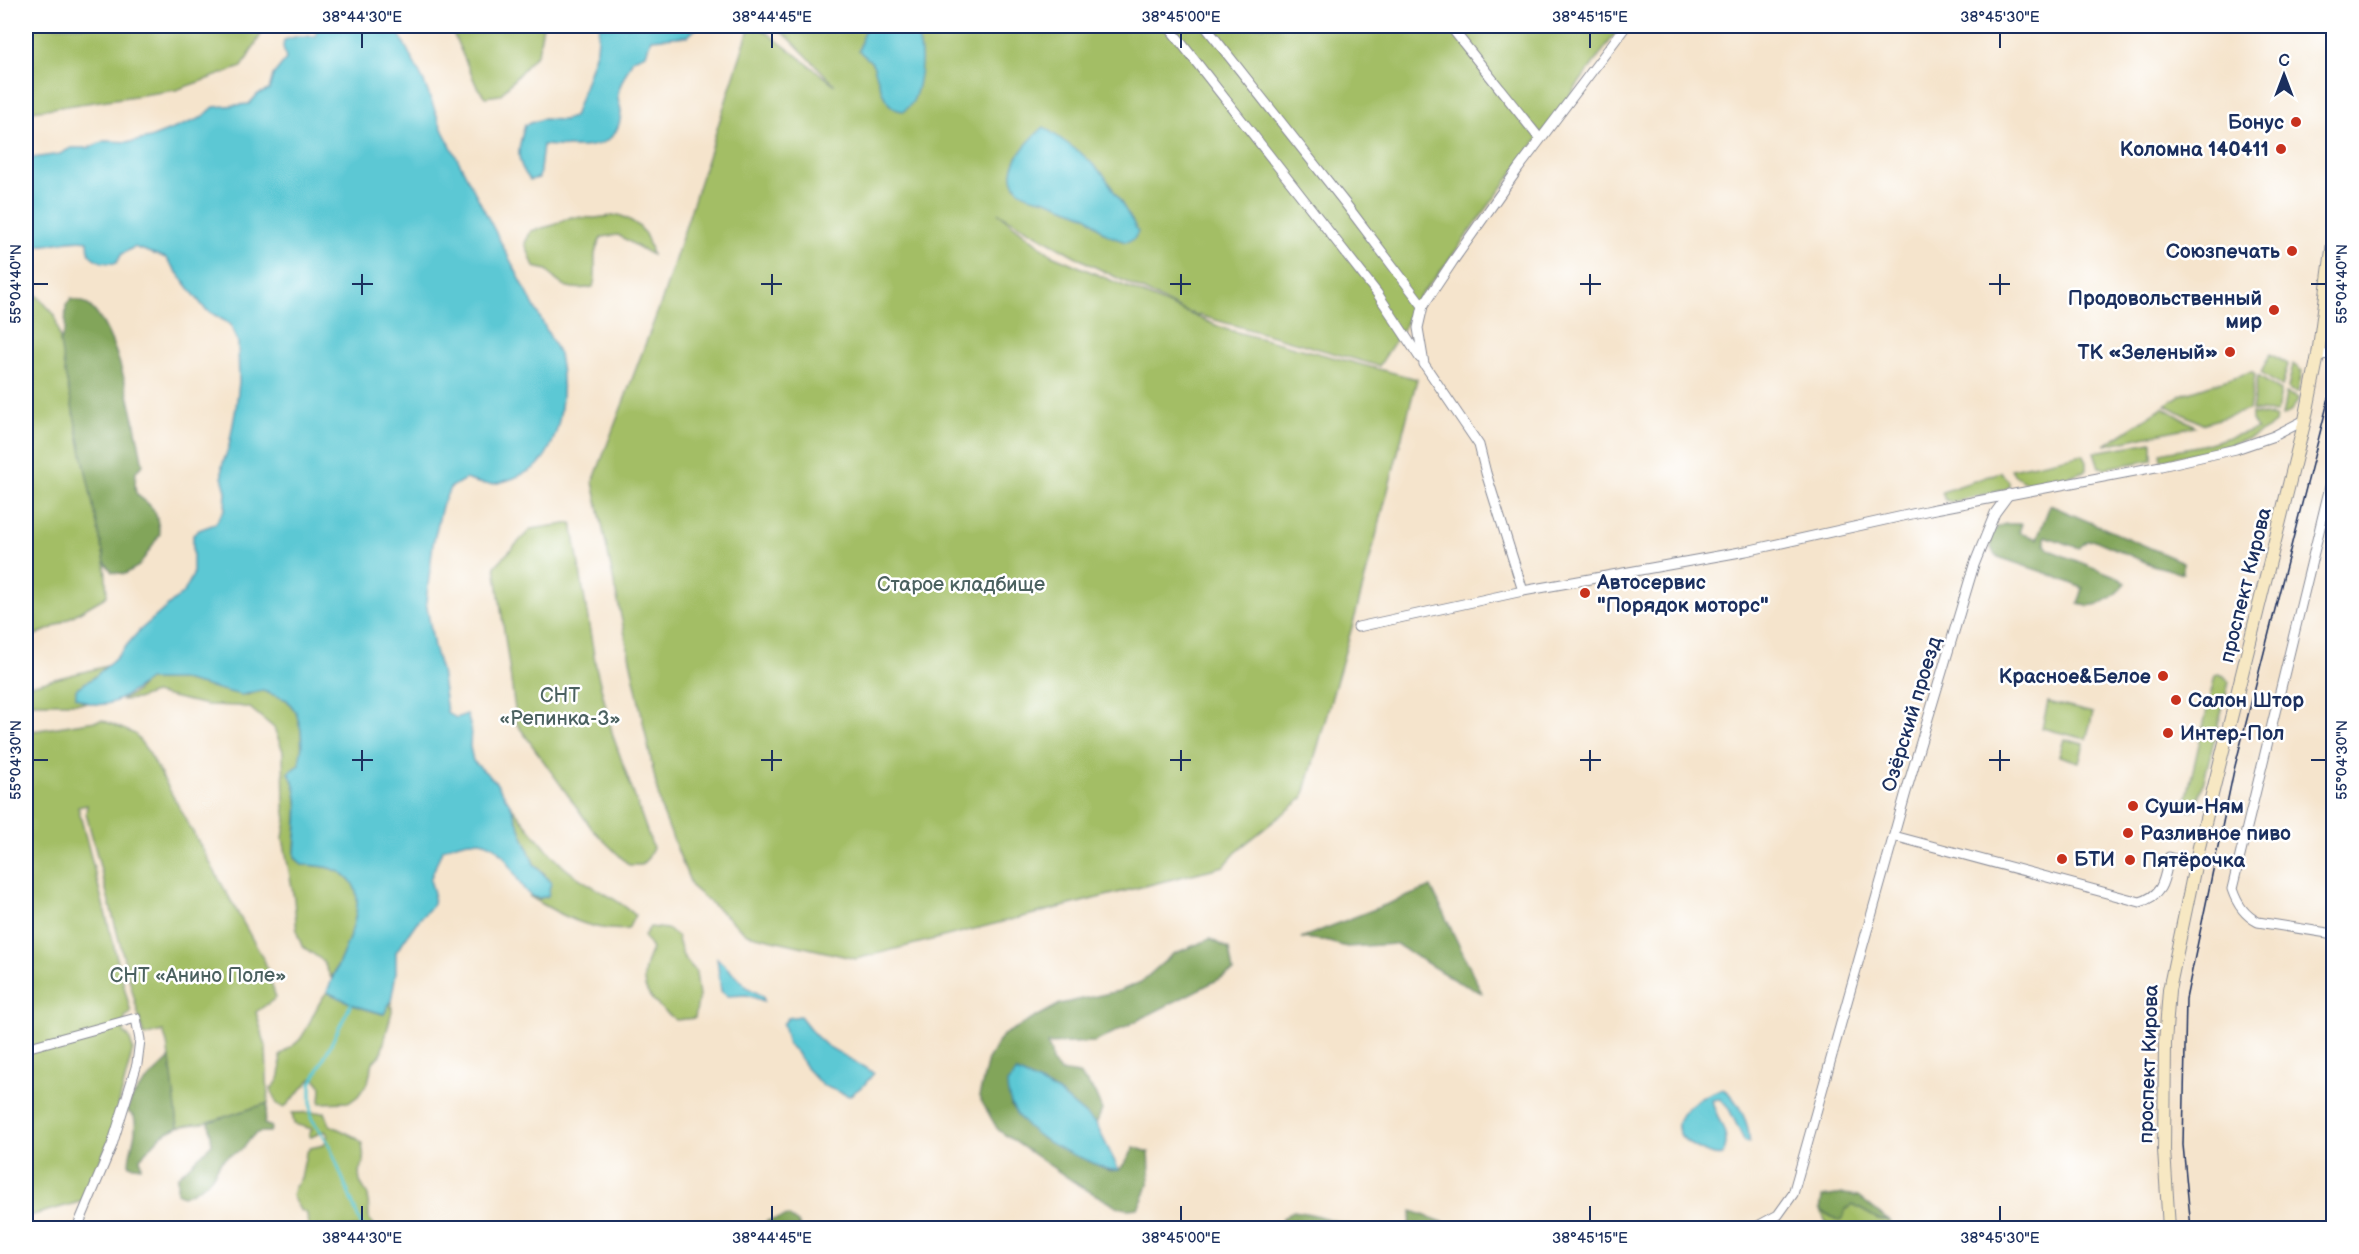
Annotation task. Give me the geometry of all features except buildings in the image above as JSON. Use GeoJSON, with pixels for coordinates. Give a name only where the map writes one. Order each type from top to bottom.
{"type":"FeatureCollection","features":[{"type":"Feature","properties":{"kind":"main road","name":"проспект Кирова"},"geometry":{"type":"LineString","coordinates":[[2168,1224],[2164,1150],[2165,1042],[2169,990],[2195,865],[2305,420],[2318,355],[2334,235]]}},
{"type":"Feature","properties":{"kind":"street"},"geometry":{"type":"LineString","coordinates":[[1168,26],[1377,293],[1479,445],[1523,591]]}},
{"type":"Feature","properties":{"kind":"street"},"geometry":{"type":"LineString","coordinates":[[1206,26],[1345,202],[1423,306]]}},
{"type":"Feature","properties":{"kind":"street"},"geometry":{"type":"LineString","coordinates":[[1450,26],[1536,134]]}},
{"type":"Feature","properties":{"kind":"street"},"geometry":{"type":"LineString","coordinates":[[1424,364],[1418,328],[1423,306],[1518,169],[1626,26]]}},
{"type":"Feature","properties":{"kind":"street"},"geometry":{"type":"LineString","coordinates":[[2318,355],[2334,354]]}},
{"type":"Feature","properties":{"kind":"street"},"geometry":{"type":"LineString","coordinates":[[1358,627],[1523,591],[1746,551],[2009,494],[2161,466],[2236,449],[2274,436],[2305,420]]}},
{"type":"Feature","properties":{"kind":"street"},"geometry":{"type":"LineString","coordinates":[[2334,470],[2232,889],[2237,902],[2249,917],[2258,922],[2334,934]]}},
{"type":"Feature","properties":{"kind":"street","name":"Озёрский проезд"},"geometry":{"type":"LineString","coordinates":[[1754,1228],[1778,1215],[1793,1194],[1894,836],[1974,565],[1995,513],[2009,494]]}},
{"type":"Feature","properties":{"kind":"street"},"geometry":{"type":"LineString","coordinates":[[1894,836],[2140,902],[2152,898],[2158,892],[2169,857],[2195,865]]}},
{"type":"Feature","properties":{"kind":"street"},"geometry":{"type":"LineString","coordinates":[[26,1048],[136,1018],[140,1041],[137,1064],[112,1145],[77,1228]]}},
{"type":"Feature","properties":{"kind":"green space"},"geometry":{"type":"Polygon","coordinates":[[[26,26],[266,26],[242,67],[176,90],[26,112],[26,26]]]}},
{"type":"Feature","properties":{"kind":"green space"},"geometry":{"type":"Polygon","coordinates":[[[450,26],[543,26],[538,53],[500,95],[485,97],[477,87],[450,26]]]}},
{"type":"Feature","properties":{"kind":"green space","name":"Старое кладбище"},"geometry":{"type":"Polygon","coordinates":[[[750,26],[758,26],[835,85],[789,38],[773,26],[1621,26],[1443,268],[1418,298],[1403,329],[1379,366],[1187,312],[1089,264],[998,213],[1052,255],[1225,329],[1417,379],[1356,613],[1303,798],[1239,849],[1224,866],[856,959],[747,934],[692,887],[661,808],[593,482],[662,300],[750,26]]]}},
{"type":"Feature","properties":{"kind":"green space"},"geometry":{"type":"Polygon","coordinates":[[[619,215],[642,229],[652,255],[618,235],[602,237],[596,251],[593,287],[586,288],[567,287],[557,281],[547,270],[534,267],[525,243],[531,231],[554,225],[571,217],[595,218],[619,215]]]}},
{"type":"Feature","properties":{"kind":"green space"},"geometry":{"type":"Polygon","coordinates":[[[31,289],[55,315],[105,562],[107,596],[52,628],[26,639],[26,290],[31,289]]]}},
{"type":"Feature","properties":{"kind":"green space"},"geometry":{"type":"Polygon","coordinates":[[[71,299],[85,303],[97,314],[116,353],[124,377],[143,465],[136,471],[136,493],[153,509],[158,521],[160,534],[139,566],[125,574],[112,572],[105,562],[65,373],[60,342],[65,329],[66,305],[71,299]]]}},
{"type":"Feature","properties":{"kind":"green space"},"geometry":{"type":"Polygon","coordinates":[[[2270,354],[2288,364],[2282,387],[2261,373],[2270,354]]]}},
{"type":"Feature","properties":{"kind":"green space"},"geometry":{"type":"Polygon","coordinates":[[[2293,364],[2302,371],[2298,392],[2288,388],[2293,364]]]}},
{"type":"Feature","properties":{"kind":"green space"},"geometry":{"type":"Polygon","coordinates":[[[2250,372],[2255,375],[2249,410],[2202,424],[2166,405],[2180,395],[2250,372]]]}},
{"type":"Feature","properties":{"kind":"green space"},"geometry":{"type":"Polygon","coordinates":[[[2258,376],[2281,391],[2277,413],[2252,410],[2258,376]]]}},
{"type":"Feature","properties":{"kind":"green space"},"geometry":{"type":"Polygon","coordinates":[[[2286,393],[2298,398],[2292,409],[2282,416],[2286,393]]]}},
{"type":"Feature","properties":{"kind":"green space"},"geometry":{"type":"Polygon","coordinates":[[[2163,407],[2195,426],[2105,445],[2163,407]]]}},
{"type":"Feature","properties":{"kind":"green space"},"geometry":{"type":"Polygon","coordinates":[[[2252,413],[2275,417],[2275,423],[2264,431],[2236,443],[2161,460],[2160,453],[2202,445],[2257,429],[2252,420],[2252,413]]]}},
{"type":"Feature","properties":{"kind":"green space"},"geometry":{"type":"Polygon","coordinates":[[[2152,442],[2152,460],[2105,468],[2099,467],[2094,452],[2152,442]]]}},
{"type":"Feature","properties":{"kind":"green space"},"geometry":{"type":"Polygon","coordinates":[[[2083,454],[2086,459],[2086,470],[2038,483],[2020,480],[2011,469],[2083,454]]]}},
{"type":"Feature","properties":{"kind":"green space"},"geometry":{"type":"Polygon","coordinates":[[[2000,472],[2009,481],[2009,486],[2004,490],[1951,502],[1945,500],[1942,492],[2000,472]]]}},
{"type":"Feature","properties":{"kind":"green space"},"geometry":{"type":"Polygon","coordinates":[[[2050,505],[2183,562],[2183,573],[2152,565],[2095,540],[2087,541],[2079,548],[2045,536],[2045,545],[2049,550],[2115,576],[2126,583],[2099,604],[2078,604],[2083,588],[1998,557],[1992,550],[1992,535],[2004,524],[2022,524],[2019,532],[2037,539],[2050,505]]]}},
{"type":"Feature","properties":{"kind":"green space","name":"СНТ «Репинка-3»"},"geometry":{"type":"Polygon","coordinates":[[[572,523],[596,667],[613,736],[653,848],[641,865],[629,865],[593,830],[517,724],[495,566],[531,529],[572,523]]]}},
{"type":"Feature","properties":{"kind":"green space"},"geometry":{"type":"Polygon","coordinates":[[[107,666],[78,687],[83,701],[88,703],[26,703],[26,686],[107,666]]]}},
{"type":"Feature","properties":{"kind":"green space"},"geometry":{"type":"Polygon","coordinates":[[[2215,675],[2224,676],[2229,682],[2199,800],[2193,810],[2184,809],[2215,675]]]}},
{"type":"Feature","properties":{"kind":"green space"},"geometry":{"type":"Polygon","coordinates":[[[148,680],[183,680],[247,695],[263,690],[287,700],[296,712],[301,730],[302,758],[289,773],[294,783],[297,803],[295,857],[302,865],[322,867],[341,873],[351,880],[356,889],[356,914],[352,929],[331,978],[323,961],[302,946],[297,933],[294,899],[283,838],[286,820],[283,751],[274,728],[250,708],[207,705],[154,693],[137,699],[121,700],[133,694],[148,680]]]}},
{"type":"Feature","properties":{"kind":"green space"},"geometry":{"type":"Polygon","coordinates":[[[2048,702],[2093,713],[2086,739],[2042,728],[2048,702]]]}},
{"type":"Feature","properties":{"kind":"green space","name":"СНТ «Анино Поле»"},"geometry":{"type":"Polygon","coordinates":[[[102,720],[135,734],[149,753],[265,962],[276,998],[256,1012],[266,1047],[268,1103],[209,1122],[178,1127],[167,1043],[163,1031],[144,1036],[86,813],[87,805],[78,807],[131,1013],[125,1017],[124,1033],[129,1037],[133,1049],[110,1138],[83,1201],[26,1217],[26,732],[102,720]]]}},
{"type":"Feature","properties":{"kind":"green space"},"geometry":{"type":"Polygon","coordinates":[[[2064,739],[2084,744],[2079,762],[2059,756],[2064,739]]]}},
{"type":"Feature","properties":{"kind":"green space"},"geometry":{"type":"Polygon","coordinates":[[[511,806],[543,846],[564,867],[635,915],[628,929],[601,928],[576,921],[529,896],[540,899],[545,874],[534,864],[511,806]]]}},
{"type":"Feature","properties":{"kind":"green space"},"geometry":{"type":"Polygon","coordinates":[[[1431,887],[1482,993],[1456,981],[1396,944],[1347,947],[1321,940],[1301,938],[1431,887]]]}},
{"type":"Feature","properties":{"kind":"green space"},"geometry":{"type":"Polygon","coordinates":[[[650,927],[667,929],[677,936],[683,956],[696,972],[699,996],[695,1018],[676,1020],[650,997],[646,989],[644,972],[652,949],[644,936],[650,927]]]}},
{"type":"Feature","properties":{"kind":"green space"},"geometry":{"type":"Polygon","coordinates":[[[1210,939],[1229,949],[1233,972],[1095,1042],[1047,1044],[1052,1062],[1060,1071],[1079,1074],[1094,1091],[1102,1110],[1096,1124],[1058,1092],[1017,1072],[1011,1106],[1042,1139],[1110,1171],[1119,1170],[1134,1147],[1149,1152],[1149,1181],[1138,1208],[1128,1209],[1116,1206],[1080,1186],[998,1130],[979,1097],[988,1059],[1003,1035],[1060,1004],[1119,991],[1141,982],[1173,954],[1210,939]]]}},
{"type":"Feature","properties":{"kind":"green space"},"geometry":{"type":"Polygon","coordinates":[[[327,992],[359,1007],[383,1014],[391,1001],[392,1011],[381,1054],[373,1062],[368,1082],[358,1096],[350,1102],[320,1103],[320,1085],[312,1078],[284,1108],[277,1104],[271,1089],[278,1081],[280,1074],[280,1056],[301,1038],[327,992]]]}},
{"type":"Feature","properties":{"kind":"green space"},"geometry":{"type":"Polygon","coordinates":[[[170,1058],[178,1127],[162,1135],[140,1158],[141,1167],[129,1165],[135,1122],[134,1116],[128,1112],[129,1105],[144,1083],[170,1058]]]}},
{"type":"Feature","properties":{"kind":"green space"},"geometry":{"type":"Polygon","coordinates":[[[268,1103],[264,1124],[272,1127],[270,1132],[259,1132],[254,1135],[242,1149],[222,1161],[211,1178],[198,1189],[183,1196],[177,1193],[177,1177],[212,1144],[209,1122],[268,1103]]]}},
{"type":"Feature","properties":{"kind":"green space"},"geometry":{"type":"Polygon","coordinates":[[[325,1112],[330,1125],[362,1143],[364,1161],[359,1174],[360,1182],[368,1195],[369,1219],[377,1228],[308,1228],[307,1214],[300,1210],[292,1196],[301,1178],[306,1153],[310,1148],[324,1145],[328,1135],[325,1131],[311,1137],[309,1135],[312,1129],[294,1124],[292,1113],[325,1112]]]}},
{"type":"Feature","properties":{"kind":"green space"},"geometry":{"type":"Polygon","coordinates":[[[1844,1194],[1858,1196],[1889,1221],[1878,1219],[1853,1205],[1845,1210],[1844,1216],[1839,1221],[1820,1210],[1822,1197],[1844,1194]]]}},
{"type":"Feature","properties":{"kind":"green space"},"geometry":{"type":"Polygon","coordinates":[[[1853,1205],[1878,1219],[1889,1221],[1893,1228],[1828,1226],[1820,1210],[1839,1221],[1844,1216],[1845,1210],[1853,1205]]]}},
{"type":"Feature","properties":{"kind":"green space"},"geometry":{"type":"Polygon","coordinates":[[[1293,1211],[1361,1228],[1328,1228],[1319,1222],[1310,1222],[1303,1228],[1279,1228],[1282,1219],[1293,1211]]]}},
{"type":"Feature","properties":{"kind":"green space"},"geometry":{"type":"Polygon","coordinates":[[[1412,1211],[1459,1228],[1408,1228],[1412,1211]]]}},
{"type":"Feature","properties":{"kind":"green space"},"geometry":{"type":"Polygon","coordinates":[[[788,1216],[801,1228],[763,1228],[767,1221],[788,1216]]]}},
{"type":"Feature","properties":{"kind":"water"},"geometry":{"type":"Polygon","coordinates":[[[892,24],[906,26],[918,39],[921,60],[919,83],[913,101],[904,111],[897,110],[886,100],[872,63],[859,51],[863,33],[868,26],[892,24]]]}},
{"type":"Feature","properties":{"kind":"water"},"geometry":{"type":"Polygon","coordinates":[[[317,26],[395,26],[424,82],[443,131],[559,354],[562,381],[560,412],[553,441],[538,465],[500,483],[484,484],[465,479],[450,488],[442,506],[433,544],[426,602],[447,712],[456,718],[467,714],[471,728],[470,747],[473,761],[495,781],[511,806],[534,864],[551,882],[548,896],[535,897],[525,890],[500,851],[486,843],[468,841],[442,850],[430,880],[434,893],[433,905],[416,923],[396,952],[396,973],[391,1001],[384,1014],[359,1007],[327,992],[352,931],[356,911],[356,893],[348,878],[331,868],[302,865],[295,857],[298,814],[294,783],[289,773],[299,764],[302,745],[296,712],[287,700],[263,691],[241,695],[183,680],[148,680],[123,698],[105,704],[86,702],[76,697],[78,687],[92,679],[115,659],[139,631],[184,592],[193,575],[193,535],[215,524],[225,509],[226,491],[222,466],[229,446],[239,382],[238,343],[231,325],[205,309],[166,258],[134,247],[122,254],[116,263],[105,263],[89,254],[88,241],[81,240],[26,246],[26,159],[60,154],[71,148],[88,148],[104,141],[132,142],[150,138],[201,118],[214,107],[249,104],[258,94],[269,90],[273,75],[286,59],[284,40],[298,36],[316,36],[317,26]]]}},
{"type":"Feature","properties":{"kind":"water"},"geometry":{"type":"Polygon","coordinates":[[[599,26],[699,26],[688,36],[651,39],[646,54],[633,59],[622,81],[618,96],[621,112],[618,126],[612,136],[593,146],[543,145],[539,178],[530,180],[521,166],[519,154],[525,125],[542,119],[563,120],[574,117],[597,49],[599,26]]]}},
{"type":"Feature","properties":{"kind":"water"},"geometry":{"type":"Polygon","coordinates":[[[1044,127],[1082,154],[1104,175],[1138,232],[1134,239],[1126,242],[1113,238],[1085,215],[1020,191],[1014,183],[1012,174],[1014,165],[1024,148],[1044,127]]]}},
{"type":"Feature","properties":{"kind":"water"},"geometry":{"type":"Polygon","coordinates":[[[717,958],[748,988],[763,996],[764,1001],[747,995],[727,996],[721,991],[717,958]]]}},
{"type":"Feature","properties":{"kind":"water"},"geometry":{"type":"Polygon","coordinates":[[[800,1016],[827,1046],[874,1073],[864,1085],[849,1096],[822,1085],[807,1069],[796,1052],[788,1045],[783,1024],[788,1018],[800,1016]]]}},
{"type":"Feature","properties":{"kind":"water"},"geometry":{"type":"Polygon","coordinates":[[[1017,1072],[1058,1092],[1096,1124],[1119,1170],[1102,1167],[1058,1147],[1033,1132],[1014,1110],[1009,1098],[1007,1083],[1017,1072]]]}},
{"type":"Feature","properties":{"kind":"water"},"geometry":{"type":"Polygon","coordinates":[[[1723,1089],[1733,1098],[1742,1112],[1748,1128],[1749,1142],[1745,1142],[1729,1109],[1720,1099],[1712,1100],[1726,1141],[1722,1155],[1716,1155],[1705,1152],[1686,1141],[1679,1132],[1678,1123],[1682,1114],[1690,1106],[1711,1093],[1723,1089]]]}},
{"type":"Feature","properties":{"kind":"waterway"},"geometry":{"type":"LineString","coordinates":[[351,1004],[311,1084],[311,1118],[328,1142],[362,1227],[365,1228]]}},
{"type":"Feature","properties":{"kind":"tram line"},"geometry":{"type":"LineString","coordinates":[[2191,1228],[2183,1145],[2186,999],[2234,770],[2334,378]]}},
{"type":"Feature","properties":{"kind":"place","name":"Бонус"},"geometry":{"type":"Point","coordinates":[2296,122]}},
{"type":"Feature","properties":{"kind":"place","name":"Коломна 140411"},"geometry":{"type":"Point","coordinates":[2281,149]}},
{"type":"Feature","properties":{"kind":"place","name":"Союзпечать"},"geometry":{"type":"Point","coordinates":[2292,251]}},
{"type":"Feature","properties":{"kind":"place","name":"Продовольственный мир"},"geometry":{"type":"Point","coordinates":[2274,310]}},
{"type":"Feature","properties":{"kind":"place","name":"ТК «Зеленый»"},"geometry":{"type":"Point","coordinates":[2230,352]}},
{"type":"Feature","properties":{"kind":"place","name":"Автосервис \"Порядок моторс\""},"geometry":{"type":"Point","coordinates":[1585,593]}},
{"type":"Feature","properties":{"kind":"place","name":"Красное&Белое"},"geometry":{"type":"Point","coordinates":[2163,676]}},
{"type":"Feature","properties":{"kind":"place","name":"Салон Штор"},"geometry":{"type":"Point","coordinates":[2176,700]}},
{"type":"Feature","properties":{"kind":"place","name":"Интер-Пол"},"geometry":{"type":"Point","coordinates":[2168,733]}},
{"type":"Feature","properties":{"kind":"place","name":"Суши-Ням"},"geometry":{"type":"Point","coordinates":[2133,806]}},
{"type":"Feature","properties":{"kind":"place","name":"Разливное пиво"},"geometry":{"type":"Point","coordinates":[2128,833]}},
{"type":"Feature","properties":{"kind":"place","name":"БТИ"},"geometry":{"type":"Point","coordinates":[2062,859]}},
{"type":"Feature","properties":{"kind":"place","name":"Пятёрочка"},"geometry":{"type":"Point","coordinates":[2130,860]}}]}
